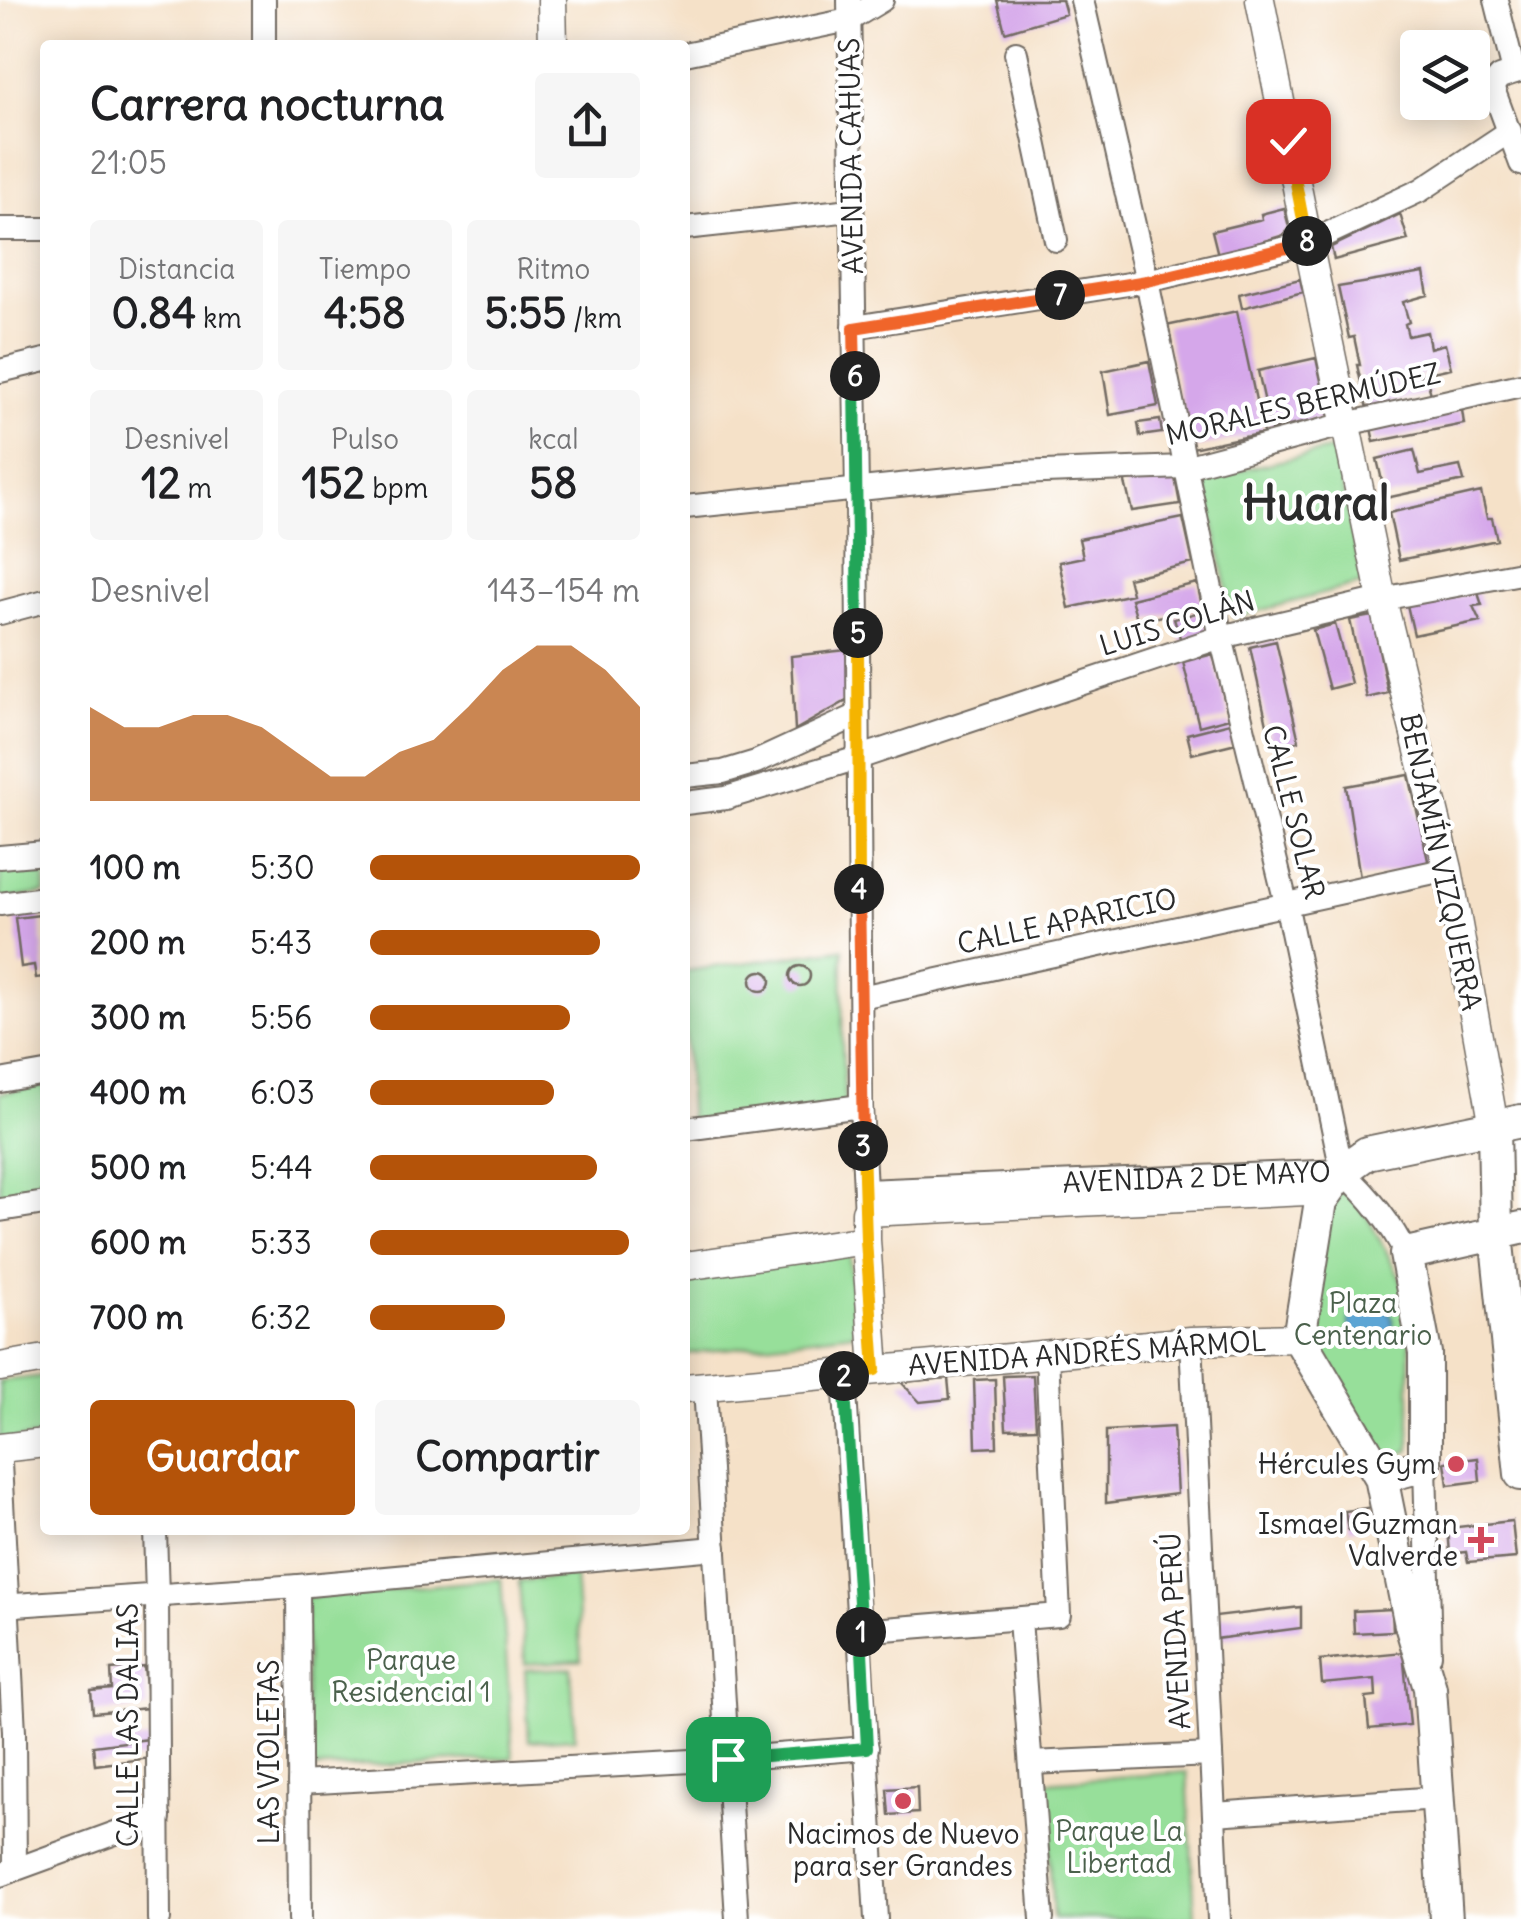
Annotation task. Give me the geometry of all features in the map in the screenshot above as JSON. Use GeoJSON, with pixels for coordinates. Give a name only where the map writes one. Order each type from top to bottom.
{"type":"FeatureCollection","features":[{"type":"Feature","properties":{"kind":"highway","name":"AVENIDA 2 DE MAYO"},"geometry":{"type":"LineString","coordinates":[[1335,1180],[1367,1152],[1508,1123]]}},
{"type":"Feature","properties":{"kind":"highway"},"geometry":{"type":"LineString","coordinates":[[1508,1123],[1508,1231],[1521,1474]]}},
{"type":"Feature","properties":{"kind":"highway"},"geometry":{"type":"LineString","coordinates":[[1335,1180],[1321,1201],[1300,1338],[1381,1477],[1411,1625],[1430,1688],[1446,1919]]}},
{"type":"Feature","properties":{"kind":"highway"},"geometry":{"type":"LineString","coordinates":[[1381,1477],[1425,1464],[1425,1353],[1406,1254],[1508,1231]]}},
{"type":"Feature","properties":{"kind":"main road"},"geometry":{"type":"LineString","coordinates":[[552,0],[552,40]]}},
{"type":"Feature","properties":{"kind":"main road","name":"BENJAMÍN VIZQUERRA"},"geometry":{"type":"LineString","coordinates":[[1260,0],[1382,599],[1508,1123]]}},
{"type":"Feature","properties":{"kind":"main road","name":"AVENIDA 2 DE MAYO"},"geometry":{"type":"LineString","coordinates":[[690,1265],[865,1214],[1335,1180]]}},
{"type":"Feature","properties":{"kind":"main road","name":"AVENIDA CAHUAS"},"geometry":{"type":"LineString","coordinates":[[865,1214],[875,1370]]}},
{"type":"Feature","properties":{"kind":"main road","name":"AVENIDA ANDRÉS MÁRMOL"},"geometry":{"type":"LineString","coordinates":[[695,1387],[1191,1340],[1300,1338]]}},
{"type":"Feature","properties":{"kind":"main road"},"geometry":{"type":"LineString","coordinates":[[0,1367],[40,1360]]}},
{"type":"Feature","properties":{"kind":"main road"},"geometry":{"type":"LineString","coordinates":[[0,1448],[40,1444]]}},
{"type":"Feature","properties":{"kind":"street"},"geometry":{"type":"LineString","coordinates":[[264,0],[264,40]]}},
{"type":"Feature","properties":{"kind":"street"},"geometry":{"type":"LineString","coordinates":[[690,53],[882,0]]}},
{"type":"Feature","properties":{"kind":"street","name":"CALLE SOLAR"},"geometry":{"type":"LineString","coordinates":[[1082,0],[1147,281],[1221,637],[1286,903],[1335,1180]]}},
{"type":"Feature","properties":{"kind":"street"},"geometry":{"type":"LineString","coordinates":[[1496,0],[1517,71],[1500,77],[1492,86],[1521,164]]}},
{"type":"Feature","properties":{"kind":"street","name":"AVENIDA CAHUAS"},"geometry":{"type":"LineString","coordinates":[[849,10],[865,1214]]}},
{"type":"Feature","properties":{"kind":"street"},"geometry":{"type":"LineString","coordinates":[[1016,53],[1056,240]]}},
{"type":"Feature","properties":{"kind":"street"},"geometry":{"type":"LineString","coordinates":[[854,328],[1147,281],[1308,243],[1421,190],[1510,131]]}},
{"type":"Feature","properties":{"kind":"street"},"geometry":{"type":"LineString","coordinates":[[690,227],[851,210]]}},
{"type":"Feature","properties":{"kind":"street"},"geometry":{"type":"LineString","coordinates":[[0,229],[40,229]]}},
{"type":"Feature","properties":{"kind":"street"},"geometry":{"type":"LineString","coordinates":[[0,370],[40,361]]}},
{"type":"Feature","properties":{"kind":"street","name":"MORALES BERMÚDEZ"},"geometry":{"type":"LineString","coordinates":[[690,507],[1016,473],[1185,467],[1346,424],[1521,385]]}},
{"type":"Feature","properties":{"kind":"street","name":"LUIS COLÁN"},"geometry":{"type":"LineString","coordinates":[[690,802],[726,798],[858,758],[1221,637],[1382,599],[1521,573]]}},
{"type":"Feature","properties":{"kind":"street"},"geometry":{"type":"LineString","coordinates":[[0,613],[40,602]]}},
{"type":"Feature","properties":{"kind":"street"},"geometry":{"type":"LineString","coordinates":[[690,775],[723,772],[756,762],[858,715]]}},
{"type":"Feature","properties":{"kind":"street"},"geometry":{"type":"LineString","coordinates":[[0,857],[40,853]]}},
{"type":"Feature","properties":{"kind":"street","name":"CALLE APARICIO"},"geometry":{"type":"LineString","coordinates":[[860,997],[1448,869]]}},
{"type":"Feature","properties":{"kind":"street"},"geometry":{"type":"LineString","coordinates":[[0,904],[40,899]]}},
{"type":"Feature","properties":{"kind":"street"},"geometry":{"type":"LineString","coordinates":[[0,1081],[40,1075]]}},
{"type":"Feature","properties":{"kind":"street"},"geometry":{"type":"LineString","coordinates":[[690,1128],[861,1106]]}},
{"type":"Feature","properties":{"kind":"street"},"geometry":{"type":"LineString","coordinates":[[1335,1180],[1358,1186],[1406,1254]]}},
{"type":"Feature","properties":{"kind":"street"},"geometry":{"type":"LineString","coordinates":[[0,1210],[40,1203]]}},
{"type":"Feature","properties":{"kind":"street","name":"AVENIDA PERÚ"},"geometry":{"type":"LineString","coordinates":[[1191,1340],[1218,1919]]}},
{"type":"Feature","properties":{"kind":"street"},"geometry":{"type":"LineString","coordinates":[[860,1631],[1058,1615],[1047,1355]]}},
{"type":"Feature","properties":{"kind":"street"},"geometry":{"type":"LineString","coordinates":[[844,1375],[876,1919]]}},
{"type":"Feature","properties":{"kind":"street"},"geometry":{"type":"LineString","coordinates":[[695,1387],[715,1548],[737,1919]]}},
{"type":"Feature","properties":{"kind":"street"},"geometry":{"type":"LineString","coordinates":[[0,1464],[8,1872],[159,1817]]}},
{"type":"Feature","properties":{"kind":"street"},"geometry":{"type":"LineString","coordinates":[[1425,1464],[1430,1688]]}},
{"type":"Feature","properties":{"kind":"street","name":"CALLE LAS DALIAS"},"geometry":{"type":"LineString","coordinates":[[155,1535],[159,1919]]}},
{"type":"Feature","properties":{"kind":"street"},"geometry":{"type":"LineString","coordinates":[[4,1606],[298,1586],[715,1548]]}},
{"type":"Feature","properties":{"kind":"street","name":"LAS VIOLETAS"},"geometry":{"type":"LineString","coordinates":[[298,1586],[300,1919]]}},
{"type":"Feature","properties":{"kind":"street"},"geometry":{"type":"LineString","coordinates":[[1020,1619],[1042,1919]]}},
{"type":"Feature","properties":{"kind":"street"},"geometry":{"type":"LineString","coordinates":[[299,1783],[867,1748]]}},
{"type":"Feature","properties":{"kind":"street"},"geometry":{"type":"LineString","coordinates":[[1031,1764],[1211,1755]]}},
{"type":"Feature","properties":{"kind":"street"},"geometry":{"type":"LineString","coordinates":[[1214,1814],[1438,1798]]}},
{"type":"Feature","properties":{"kind":"green space"},"geometry":{"type":"Polygon","coordinates":[[[1334,449],[1363,583],[1233,618],[1204,478],[1334,449]]]}},
{"type":"Feature","properties":{"kind":"green space"},"geometry":{"type":"Polygon","coordinates":[[[40,862],[40,894],[0,900],[0,866],[40,862]]]}},
{"type":"Feature","properties":{"kind":"green space"},"geometry":{"type":"Polygon","coordinates":[[[843,949],[845,1107],[690,1128],[690,970],[843,949]]]}},
{"type":"Feature","properties":{"kind":"green space"},"geometry":{"type":"Polygon","coordinates":[[[40,1086],[40,1192],[0,1198],[0,1093],[40,1086]]]}},
{"type":"Feature","properties":{"kind":"green space","name":"Plaza Centenario"},"geometry":{"type":"Polygon","coordinates":[[[1340,1192],[1351,1192],[1357,1198],[1400,1277],[1410,1305],[1410,1450],[1400,1455],[1381,1453],[1324,1364],[1313,1325],[1327,1208],[1340,1192]]]}},
{"type":"Feature","properties":{"kind":"green space"},"geometry":{"type":"Polygon","coordinates":[[[849,1253],[854,1333],[690,1353],[690,1275],[849,1253]]]}},
{"type":"Feature","properties":{"kind":"green space"},"geometry":{"type":"Polygon","coordinates":[[[40,1377],[40,1437],[0,1441],[0,1381],[40,1377]]]}},
{"type":"Feature","properties":{"kind":"green space"},"geometry":{"type":"Polygon","coordinates":[[[575,1576],[581,1660],[525,1664],[519,1581],[575,1576]]]}},
{"type":"Feature","properties":{"kind":"green space","name":"Parque Residencial 1"},"geometry":{"type":"Polygon","coordinates":[[[501,1579],[513,1758],[307,1769],[305,1597],[501,1579]]]}},
{"type":"Feature","properties":{"kind":"green space"},"geometry":{"type":"Polygon","coordinates":[[[571,1668],[575,1738],[529,1741],[525,1670],[571,1668]]]}},
{"type":"Feature","properties":{"kind":"green space","name":"Parque La Libertad"},"geometry":{"type":"Polygon","coordinates":[[[1187,1772],[1195,1919],[1053,1919],[1046,1782],[1187,1772]]]}},
{"type":"Feature","properties":{"kind":"water"},"geometry":{"type":"Polygon","coordinates":[[[1371,1302],[1386,1309],[1393,1324],[1386,1339],[1371,1346],[1356,1339],[1349,1324],[1356,1309],[1371,1302]]]}},
{"type":"Feature","properties":{"kind":"building"},"geometry":{"type":"Polygon","coordinates":[[[997,0],[1062,0],[1066,14],[1005,32],[997,0]]]}},
{"type":"Feature","properties":{"kind":"building"},"geometry":{"type":"Polygon","coordinates":[[[1284,208],[1289,227],[1284,235],[1218,255],[1212,231],[1262,219],[1261,214],[1284,208]]]}},
{"type":"Feature","properties":{"kind":"building"},"geometry":{"type":"Polygon","coordinates":[[[1400,214],[1408,240],[1334,260],[1331,247],[1400,214]]]}},
{"type":"Feature","properties":{"kind":"building"},"geometry":{"type":"Polygon","coordinates":[[[1424,273],[1428,295],[1403,302],[1409,322],[1405,324],[1408,336],[1427,332],[1430,348],[1445,344],[1451,368],[1419,375],[1421,381],[1427,380],[1431,394],[1367,409],[1354,337],[1349,338],[1338,287],[1424,273]]]}},
{"type":"Feature","properties":{"kind":"building"},"geometry":{"type":"Polygon","coordinates":[[[1300,279],[1303,292],[1242,308],[1239,294],[1300,279]]]}},
{"type":"Feature","properties":{"kind":"building"},"geometry":{"type":"Polygon","coordinates":[[[1237,311],[1263,433],[1192,448],[1166,326],[1237,311]]]}},
{"type":"Feature","properties":{"kind":"building"},"geometry":{"type":"Polygon","coordinates":[[[1316,358],[1329,417],[1271,430],[1258,371],[1316,358]]]}},
{"type":"Feature","properties":{"kind":"building"},"geometry":{"type":"Polygon","coordinates":[[[1149,361],[1158,406],[1110,415],[1103,371],[1149,361]]]}},
{"type":"Feature","properties":{"kind":"building"},"geometry":{"type":"Polygon","coordinates":[[[1462,410],[1464,424],[1374,442],[1371,428],[1462,410]]]}},
{"type":"Feature","properties":{"kind":"building"},"geometry":{"type":"Polygon","coordinates":[[[1160,420],[1162,433],[1140,436],[1138,423],[1160,420]]]}},
{"type":"Feature","properties":{"kind":"building"},"geometry":{"type":"Polygon","coordinates":[[[1414,450],[1420,474],[1460,466],[1464,481],[1386,498],[1377,459],[1414,450]]]}},
{"type":"Feature","properties":{"kind":"building"},"geometry":{"type":"Polygon","coordinates":[[[1124,478],[1175,478],[1180,504],[1132,511],[1124,478]]]}},
{"type":"Feature","properties":{"kind":"building"},"geometry":{"type":"Polygon","coordinates":[[[1481,492],[1497,540],[1399,560],[1389,513],[1481,492]]]}},
{"type":"Feature","properties":{"kind":"building"},"geometry":{"type":"Polygon","coordinates":[[[1183,518],[1193,563],[1128,578],[1132,594],[1069,608],[1059,562],[1083,557],[1079,539],[1183,518]]]}},
{"type":"Feature","properties":{"kind":"building"},"geometry":{"type":"Polygon","coordinates":[[[1197,583],[1202,606],[1138,622],[1131,599],[1197,583]]]}},
{"type":"Feature","properties":{"kind":"building"},"geometry":{"type":"Polygon","coordinates":[[[1478,593],[1482,605],[1473,606],[1480,621],[1414,635],[1407,605],[1478,593]]]}},
{"type":"Feature","properties":{"kind":"building"},"geometry":{"type":"Polygon","coordinates":[[[1203,611],[1207,632],[1181,641],[1174,619],[1203,611]]]}},
{"type":"Feature","properties":{"kind":"building"},"geometry":{"type":"Polygon","coordinates":[[[1372,616],[1388,693],[1367,698],[1350,620],[1372,616]]]}},
{"type":"Feature","properties":{"kind":"building"},"geometry":{"type":"Polygon","coordinates":[[[1335,624],[1351,683],[1329,689],[1313,630],[1335,624]]]}},
{"type":"Feature","properties":{"kind":"building"},"geometry":{"type":"Polygon","coordinates":[[[1276,641],[1299,741],[1272,747],[1250,647],[1276,641]]]}},
{"type":"Feature","properties":{"kind":"building"},"geometry":{"type":"Polygon","coordinates":[[[847,650],[848,700],[795,730],[791,656],[847,650]]]}},
{"type":"Feature","properties":{"kind":"building"},"geometry":{"type":"Polygon","coordinates":[[[1213,654],[1229,718],[1199,726],[1183,662],[1213,654]]]}},
{"type":"Feature","properties":{"kind":"building"},"geometry":{"type":"Polygon","coordinates":[[[1230,723],[1236,743],[1192,754],[1187,734],[1230,723]]]}},
{"type":"Feature","properties":{"kind":"building"},"geometry":{"type":"Polygon","coordinates":[[[1409,775],[1429,865],[1360,878],[1346,786],[1409,775]]]}},
{"type":"Feature","properties":{"kind":"building"},"geometry":{"type":"Polygon","coordinates":[[[40,915],[40,978],[36,978],[34,965],[21,967],[15,918],[40,915]]]}},
{"type":"Feature","properties":{"kind":"building"},"geometry":{"type":"Polygon","coordinates":[[[800,966],[810,976],[800,986],[790,976],[800,966]]]}},
{"type":"Feature","properties":{"kind":"building"},"geometry":{"type":"Polygon","coordinates":[[[761,971],[771,981],[761,991],[751,981],[761,971]]]}},
{"type":"Feature","properties":{"kind":"building"},"geometry":{"type":"Polygon","coordinates":[[[1033,1375],[1036,1428],[1006,1429],[1003,1376],[1033,1375]]]}},
{"type":"Feature","properties":{"kind":"building"},"geometry":{"type":"Polygon","coordinates":[[[948,1378],[950,1399],[920,1402],[901,1382],[948,1378]]]}},
{"type":"Feature","properties":{"kind":"building"},"geometry":{"type":"Polygon","coordinates":[[[995,1379],[997,1447],[976,1448],[974,1380],[995,1379]]]}},
{"type":"Feature","properties":{"kind":"building"},"geometry":{"type":"Polygon","coordinates":[[[1173,1427],[1177,1494],[1106,1503],[1106,1431],[1173,1427]]]}},
{"type":"Feature","properties":{"kind":"building"},"geometry":{"type":"Polygon","coordinates":[[[1478,1458],[1480,1481],[1448,1485],[1445,1462],[1478,1458]]]}},
{"type":"Feature","properties":{"kind":"building"},"geometry":{"type":"Polygon","coordinates":[[[1375,1507],[1377,1526],[1348,1530],[1345,1511],[1375,1507]]]}},
{"type":"Feature","properties":{"kind":"building","name":"Ismael Guzman Valverde"},"geometry":{"type":"Polygon","coordinates":[[[1512,1521],[1516,1558],[1468,1562],[1466,1552],[1450,1554],[1448,1528],[1512,1521]]]}},
{"type":"Feature","properties":{"kind":"building"},"geometry":{"type":"Polygon","coordinates":[[[1301,1607],[1301,1628],[1215,1639],[1215,1617],[1301,1607]]]}},
{"type":"Feature","properties":{"kind":"building"},"geometry":{"type":"Polygon","coordinates":[[[1392,1609],[1393,1631],[1354,1633],[1353,1611],[1392,1609]]]}},
{"type":"Feature","properties":{"kind":"building"},"geometry":{"type":"Polygon","coordinates":[[[1403,1652],[1410,1725],[1369,1729],[1366,1698],[1376,1697],[1375,1679],[1322,1684],[1320,1660],[1403,1652]]]}},
{"type":"Feature","properties":{"kind":"building"},"geometry":{"type":"Polygon","coordinates":[[[144,1667],[148,1708],[93,1713],[91,1691],[112,1689],[111,1670],[144,1667]]]}},
{"type":"Feature","properties":{"kind":"building"},"geometry":{"type":"Polygon","coordinates":[[[149,1739],[151,1758],[95,1765],[93,1746],[149,1739]]]}},
{"type":"Feature","properties":{"kind":"building","name":"Nacimos de Nuevo para ser Grandes"},"geometry":{"type":"Polygon","coordinates":[[[917,1787],[918,1813],[889,1815],[887,1789],[917,1787]]]}},
{"type":"Feature","properties":{"kind":"place","name":"Hércules Gym"},"geometry":{"type":"Point","coordinates":[1456,1464]}},
{"type":"Feature","properties":{"kind":"place","name":"Ismael Guzman Valverde"},"geometry":{"type":"Point","coordinates":[1481,1540]}},
{"type":"Feature","properties":{"kind":"place","name":"Nacimos de Nuevo para ser Grandes"},"geometry":{"type":"Point","coordinates":[903,1801]}},
{"type":"Feature","properties":{"kind":"district","name":"Huaral"},"geometry":{"type":"Point","coordinates":[1316,503]}},
{"type":"Feature","properties":{"kind":"route"},"geometry":{"type":"LineString","coordinates":[[728,1759],[867,1748],[844,1375],[875,1370],[861,1106],[854,328],[1147,281],[1308,243],[1288,141]]}}]}
